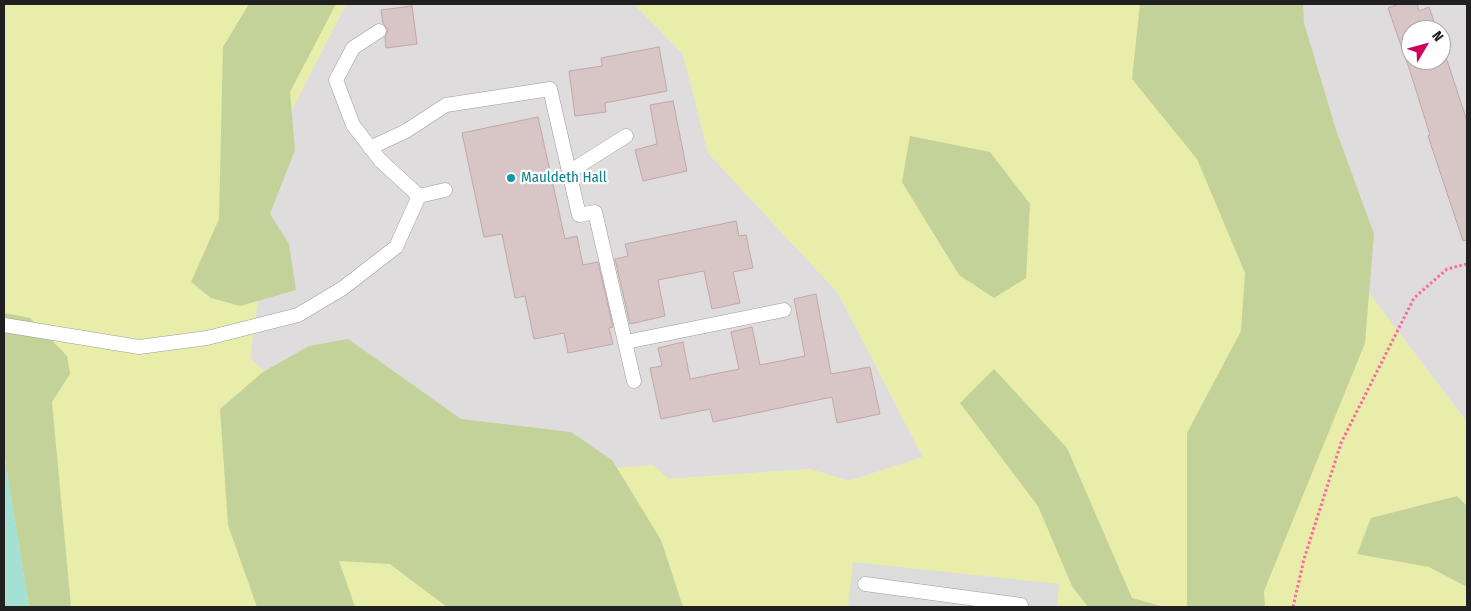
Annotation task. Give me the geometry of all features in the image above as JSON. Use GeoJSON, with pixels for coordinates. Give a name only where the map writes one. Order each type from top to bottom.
{"type":"FeatureCollection","features":[{"type":"Feature","properties":{"kind":"lane"},"geometry":{"type":"LineString","coordinates":[[378,31],[354,48],[336,80],[352,125],[380,160],[419,196]]}},
{"type":"Feature","properties":{"kind":"lane"},"geometry":{"type":"LineString","coordinates":[[370,148],[406,131],[446,105],[550,89],[579,216],[595,212],[634,381]]}},
{"type":"Feature","properties":{"kind":"lane"},"geometry":{"type":"LineString","coordinates":[[568,172],[626,136]]}},
{"type":"Feature","properties":{"kind":"lane"},"geometry":{"type":"LineString","coordinates":[[419,196],[445,190]]}},
{"type":"Feature","properties":{"kind":"lane"},"geometry":{"type":"LineString","coordinates":[[4,325],[139,347],[207,338],[298,315],[343,288],[396,246],[419,196]]}},
{"type":"Feature","properties":{"kind":"lane"},"geometry":{"type":"LineString","coordinates":[[626,342],[784,310]]}},
{"type":"Feature","properties":{"kind":"lane"},"geometry":{"type":"LineString","coordinates":[[865,584],[1020,605],[1020,607]]}},
{"type":"Feature","properties":{"kind":"path"},"geometry":{"type":"LineString","coordinates":[[1293,607],[1304,560],[1342,443],[1414,298],[1447,269],[1467,264]]}},
{"type":"Feature","properties":{"kind":"shaded area"},"geometry":{"type":"Polygon","coordinates":[[[346,4],[634,4],[683,54],[708,153],[838,293],[923,457],[849,481],[810,469],[669,479],[564,472],[288,394],[250,358],[261,280],[262,169],[346,4]]]}},
{"type":"Feature","properties":{"kind":"shaded area"},"geometry":{"type":"Polygon","coordinates":[[[1226,4],[1467,4],[1467,422],[1299,201],[1226,4]]]}},
{"type":"Feature","properties":{"kind":"shaded area"},"geometry":{"type":"Polygon","coordinates":[[[853,562],[1059,584],[1057,607],[848,607],[853,562]]]}},
{"type":"Feature","properties":{"kind":"green space"},"geometry":{"type":"Polygon","coordinates":[[[4,4],[346,4],[262,169],[261,280],[250,358],[288,394],[564,472],[653,465],[669,479],[810,469],[849,481],[923,457],[838,293],[708,153],[683,54],[634,4],[1226,4],[1299,201],[1467,422],[1467,607],[4,607],[4,4]]]}},
{"type":"Feature","properties":{"kind":"green space"},"geometry":{"type":"Polygon","coordinates":[[[249,4],[336,4],[290,92],[295,150],[270,214],[289,244],[296,290],[240,306],[211,298],[191,282],[219,219],[223,47],[249,4]]]}},
{"type":"Feature","properties":{"kind":"green space"},"geometry":{"type":"Polygon","coordinates":[[[1140,4],[1303,4],[1304,23],[1336,130],[1374,234],[1365,343],[1264,591],[1265,607],[1187,607],[1187,433],[1241,331],[1245,273],[1197,159],[1132,79],[1140,4]]]}},
{"type":"Feature","properties":{"kind":"green space"},"geometry":{"type":"Polygon","coordinates":[[[910,136],[990,152],[1030,204],[1026,278],[994,298],[959,275],[902,182],[910,136]]]}},
{"type":"Feature","properties":{"kind":"green space"},"geometry":{"type":"Polygon","coordinates":[[[4,313],[30,318],[67,356],[70,374],[52,402],[71,607],[29,607],[4,453],[4,313]]]}},
{"type":"Feature","properties":{"kind":"green space"},"geometry":{"type":"Polygon","coordinates":[[[348,339],[461,419],[571,432],[612,460],[661,540],[683,607],[447,607],[390,564],[339,561],[355,607],[257,607],[228,525],[220,409],[263,372],[309,346],[348,339]]]}},
{"type":"Feature","properties":{"kind":"green space"},"geometry":{"type":"Polygon","coordinates":[[[994,369],[1067,448],[1132,598],[1164,607],[1088,607],[1072,586],[1038,506],[960,403],[994,369]]]}},
{"type":"Feature","properties":{"kind":"green space"},"geometry":{"type":"Polygon","coordinates":[[[1457,496],[1467,506],[1467,587],[1429,567],[1357,554],[1371,518],[1457,496]]]}},
{"type":"Feature","properties":{"kind":"water"},"geometry":{"type":"Polygon","coordinates":[[[4,453],[29,607],[4,607],[4,453]]]}},
{"type":"Feature","properties":{"kind":"building"},"geometry":{"type":"Polygon","coordinates":[[[1399,4],[1417,4],[1419,11],[1429,7],[1434,20],[1401,20],[1401,45],[1388,8],[1399,4]]]}},
{"type":"Feature","properties":{"kind":"building"},"geometry":{"type":"Polygon","coordinates":[[[412,6],[417,44],[386,48],[385,37],[388,30],[383,23],[381,10],[412,6]]]}},
{"type":"Feature","properties":{"kind":"building"},"geometry":{"type":"Polygon","coordinates":[[[659,47],[667,91],[605,103],[606,112],[575,116],[569,71],[602,66],[601,58],[659,47]]]}},
{"type":"Feature","properties":{"kind":"building"},"geometry":{"type":"Polygon","coordinates":[[[1450,70],[1467,121],[1467,240],[1463,241],[1428,136],[1430,135],[1410,71],[1450,70]]]}},
{"type":"Feature","properties":{"kind":"building"},"geometry":{"type":"Polygon","coordinates":[[[673,101],[687,171],[643,181],[635,150],[657,144],[650,105],[673,101]]]}},
{"type":"Feature","properties":{"kind":"building"},"geometry":{"type":"Polygon","coordinates":[[[538,117],[565,239],[577,236],[583,265],[598,262],[613,327],[609,328],[613,344],[568,353],[564,333],[534,339],[525,296],[515,298],[502,234],[484,237],[462,133],[538,117]]]}},
{"type":"Feature","properties":{"kind":"building"},"geometry":{"type":"Polygon","coordinates":[[[736,221],[739,236],[746,235],[753,268],[733,272],[740,303],[712,309],[704,271],[658,280],[665,316],[630,324],[615,259],[628,256],[625,244],[736,221]]]}},
{"type":"Feature","properties":{"kind":"building"},"geometry":{"type":"Polygon","coordinates":[[[816,294],[831,374],[870,367],[880,414],[837,423],[832,397],[713,422],[710,409],[661,419],[650,368],[662,366],[658,348],[683,342],[690,379],[739,369],[731,332],[752,327],[760,365],[805,356],[794,299],[816,294]]]}},
{"type":"Feature","properties":{"kind":"place","name":"Mauldeth Hall"},"geometry":{"type":"Point","coordinates":[511,178]}}]}
